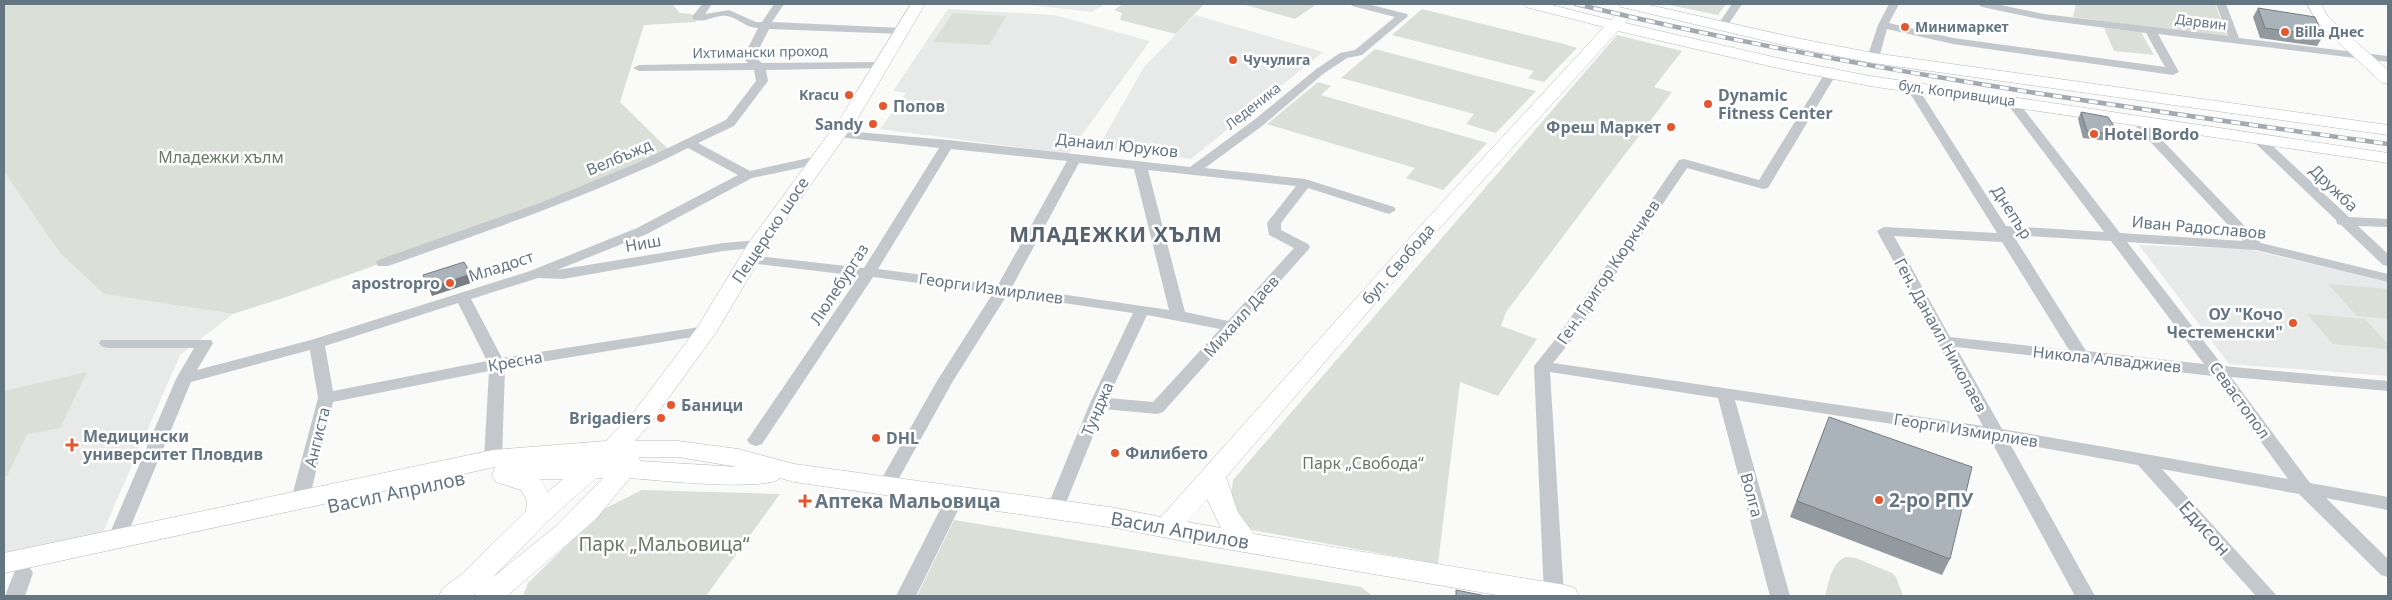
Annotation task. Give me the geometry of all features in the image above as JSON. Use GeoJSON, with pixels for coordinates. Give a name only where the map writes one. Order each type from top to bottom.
{"type":"FeatureCollection","features":[{"type":"Feature","properties":{"kind":"main road","name":"Пещерско шосе"},"geometry":{"type":"LineString","coordinates":[[623,456],[641,420],[706,331],[753,252],[838,133],[918,4]]}},
{"type":"Feature","properties":{"kind":"main road","name":"бул. Копривщица"},"geometry":{"type":"LineString","coordinates":[[1531,4],[1615,26],[1831,73],[1912,87],[2388,158]]}},
{"type":"Feature","properties":{"kind":"main road","name":"бул. Копривщица"},"geometry":{"type":"LineString","coordinates":[[1631,4],[1722,26],[1874,58],[2388,130]]}},
{"type":"Feature","properties":{"kind":"main road","name":"бул. Свобода"},"geometry":{"type":"LineString","coordinates":[[1167,528],[1431,226],[1615,26],[1631,4]]}},
{"type":"Feature","properties":{"kind":"main road"},"geometry":{"type":"LineString","coordinates":[[2314,4],[2322,18],[2388,80]]}},
{"type":"Feature","properties":{"kind":"main road"},"geometry":{"type":"LineString","coordinates":[[488,596],[507,587],[586,512],[623,456]]}},
{"type":"Feature","properties":{"kind":"main road","name":"Васил Априлов"},"geometry":{"type":"LineString","coordinates":[[10,571],[492,465],[589,469],[623,456]]}},
{"type":"Feature","properties":{"kind":"main road","name":"Васил Априлов"},"geometry":{"type":"LineString","coordinates":[[10,571],[116,540],[300,500],[492,465],[623,456],[726,476],[794,473],[892,476],[956,496],[1116,518],[1557,596]]}},
{"type":"Feature","properties":{"kind":"main road"},"geometry":{"type":"LineString","coordinates":[[492,465],[530,484],[540,501],[539,514]]}},
{"type":"Feature","properties":{"kind":"main road"},"geometry":{"type":"LineString","coordinates":[[453,596],[472,581],[539,514],[589,469]]}},
{"type":"Feature","properties":{"kind":"main road"},"geometry":{"type":"LineString","coordinates":[[1213,476],[1219,504],[1235,531],[1246,542]]}},
{"type":"Feature","properties":{"kind":"street"},"geometry":{"type":"LineString","coordinates":[[707,4],[697,16],[698,18],[727,12],[732,13],[740,21],[754,25],[902,31]]}},
{"type":"Feature","properties":{"kind":"street","name":"Велбъжд"},"geometry":{"type":"LineString","coordinates":[[383,263],[545,206],[642,166],[730,123],[762,81],[759,66],[749,58],[765,25],[778,4]]}},
{"type":"Feature","properties":{"kind":"street","name":"Леденика"},"geometry":{"type":"LineString","coordinates":[[1193,171],[1258,122],[1319,72],[1344,55],[1358,53],[1403,16],[1356,4]]}},
{"type":"Feature","properties":{"kind":"street"},"geometry":{"type":"LineString","coordinates":[[1722,26],[1737,4]]}},
{"type":"Feature","properties":{"kind":"street"},"geometry":{"type":"LineString","coordinates":[[1874,58],[1883,25],[1894,4]]}},
{"type":"Feature","properties":{"kind":"street","name":"Дарвин"},"geometry":{"type":"LineString","coordinates":[[1982,4],[2044,17],[2388,59]]}},
{"type":"Feature","properties":{"kind":"street"},"geometry":{"type":"LineString","coordinates":[[2044,17],[2049,4]]}},
{"type":"Feature","properties":{"kind":"street"},"geometry":{"type":"LineString","coordinates":[[2222,4],[2235,41]]}},
{"type":"Feature","properties":{"kind":"street"},"geometry":{"type":"LineString","coordinates":[[1883,25],[1953,41],[2173,72],[2150,30]]}},
{"type":"Feature","properties":{"kind":"street","name":"Ихтимански проход"},"geometry":{"type":"LineString","coordinates":[[639,68],[881,65]]}},
{"type":"Feature","properties":{"kind":"street","name":"Ген. Григор Кюркчиев"},"geometry":{"type":"LineString","coordinates":[[1542,366],[1564,339],[1684,163],[1763,185],[1831,73]]}},
{"type":"Feature","properties":{"kind":"street","name":"Днепър"},"geometry":{"type":"LineString","coordinates":[[1912,87],[2082,357]]}},
{"type":"Feature","properties":{"kind":"street","name":"Севастопол"},"geometry":{"type":"LineString","coordinates":[[2011,101],[2218,371],[2305,489],[2388,570]]}},
{"type":"Feature","properties":{"kind":"street"},"geometry":{"type":"LineString","coordinates":[[2135,119],[2256,246]]}},
{"type":"Feature","properties":{"kind":"street","name":"Данаил Юруков"},"geometry":{"type":"LineString","coordinates":[[838,133],[1305,183],[1389,210]]}},
{"type":"Feature","properties":{"kind":"street","name":"Дружба"},"geometry":{"type":"LineString","coordinates":[[2256,138],[2342,221],[2388,262]]}},
{"type":"Feature","properties":{"kind":"street"},"geometry":{"type":"LineString","coordinates":[[688,143],[748,175]]}},
{"type":"Feature","properties":{"kind":"street","name":"Люлебургаз"},"geometry":{"type":"LineString","coordinates":[[756,440],[869,272],[948,144]]}},
{"type":"Feature","properties":{"kind":"street"},"geometry":{"type":"LineString","coordinates":[[892,476],[945,381],[1003,290],[1075,159]]}},
{"type":"Feature","properties":{"kind":"street","name":"Младост"},"geometry":{"type":"LineString","coordinates":[[184,379],[318,343],[535,274],[642,232],[748,175],[818,160]]}},
{"type":"Feature","properties":{"kind":"street"},"geometry":{"type":"LineString","coordinates":[[1140,165],[1178,315]]}},
{"type":"Feature","properties":{"kind":"street","name":"Михаил Даев"},"geometry":{"type":"LineString","coordinates":[[1098,404],[1157,408],[1303,247],[1274,232],[1274,223],[1305,183]]}},
{"type":"Feature","properties":{"kind":"street"},"geometry":{"type":"LineString","coordinates":[[2342,221],[2388,223]]}},
{"type":"Feature","properties":{"kind":"street","name":"Иван Радославов"},"geometry":{"type":"LineString","coordinates":[[1884,231],[2116,237],[2256,246],[2388,278]]}},
{"type":"Feature","properties":{"kind":"street","name":"Ген. Данаил Николаев"},"geometry":{"type":"LineString","coordinates":[[1884,231],[2085,596]]}},
{"type":"Feature","properties":{"kind":"street","name":"Ниш"},"geometry":{"type":"LineString","coordinates":[[535,274],[563,275],[723,247],[753,252]]}},
{"type":"Feature","properties":{"kind":"street","name":"Георги Измирлиев"},"geometry":{"type":"LineString","coordinates":[[753,252],[869,272],[1142,309],[1231,326]]}},
{"type":"Feature","properties":{"kind":"street"},"geometry":{"type":"LineString","coordinates":[[462,296],[497,364],[492,465]]}},
{"type":"Feature","properties":{"kind":"street","name":"Тунджа"},"geometry":{"type":"LineString","coordinates":[[1055,510],[1098,404],[1142,309]]}},
{"type":"Feature","properties":{"kind":"street","name":"Кресна"},"geometry":{"type":"LineString","coordinates":[[326,398],[497,364],[706,331]]}},
{"type":"Feature","properties":{"kind":"street","name":"Никола Алваджиев"},"geometry":{"type":"LineString","coordinates":[[1946,341],[2218,371],[2388,386]]}},
{"type":"Feature","properties":{"kind":"street"},"geometry":{"type":"LineString","coordinates":[[107,343],[205,343],[184,379],[116,540]]}},
{"type":"Feature","properties":{"kind":"street","name":"Ангиста"},"geometry":{"type":"LineString","coordinates":[[300,500],[326,398],[318,343]]}},
{"type":"Feature","properties":{"kind":"street"},"geometry":{"type":"LineString","coordinates":[[1542,366],[1557,596]]}},
{"type":"Feature","properties":{"kind":"street","name":"Георги Измирлиев"},"geometry":{"type":"LineString","coordinates":[[1542,366],[1996,434],[2388,503]]}},
{"type":"Feature","properties":{"kind":"street","name":"Волга"},"geometry":{"type":"LineString","coordinates":[[1725,394],[1780,596]]}},
{"type":"Feature","properties":{"kind":"street","name":"Едисон"},"geometry":{"type":"LineString","coordinates":[[2144,461],[2267,596]]}},
{"type":"Feature","properties":{"kind":"street"},"geometry":{"type":"LineString","coordinates":[[906,596],[956,496]]}},
{"type":"Feature","properties":{"kind":"street"},"geometry":{"type":"LineString","coordinates":[[10,571],[15,596]]}},
{"type":"Feature","properties":{"kind":"shaded area"},"geometry":{"type":"Polygon","coordinates":[[[1021,4],[1105,4],[1092,12],[1021,4]]]}},
{"type":"Feature","properties":{"kind":"shaded area"},"geometry":{"type":"Polygon","coordinates":[[[948,9],[1054,15],[1150,41],[1068,154],[880,129],[906,93],[893,91],[948,9]]]}},
{"type":"Feature","properties":{"kind":"shaded area"},"geometry":{"type":"Polygon","coordinates":[[[1195,15],[1323,52],[1191,159],[1099,146],[1144,67],[1195,15]]]}},
{"type":"Feature","properties":{"kind":"shaded area","name":"Медицински университет Пловдив"},"geometry":{"type":"Polygon","coordinates":[[[4,172],[60,253],[104,294],[233,314],[180,355],[102,534],[4,553],[4,172]]]}},
{"type":"Feature","properties":{"kind":"shaded area","name":"ОУ \"Кочо Честеменски\""},"geometry":{"type":"Polygon","coordinates":[[[2139,245],[2248,249],[2388,282],[2388,376],[2229,364],[2139,245]]]}},
{"type":"Feature","properties":{"kind":"green space","name":"Младежки хълм"},"geometry":{"type":"Polygon","coordinates":[[[4,4],[672,4],[680,13],[692,14],[696,22],[644,25],[620,102],[674,155],[649,167],[534,209],[233,314],[104,294],[60,253],[4,172],[4,4]]]}},
{"type":"Feature","properties":{"kind":"green space"},"geometry":{"type":"Polygon","coordinates":[[[1123,4],[1204,4],[1176,34],[1120,20],[1122,13],[1114,10],[1123,4]]]}},
{"type":"Feature","properties":{"kind":"green space"},"geometry":{"type":"Polygon","coordinates":[[[1242,4],[1317,4],[1295,19],[1242,4]]]}},
{"type":"Feature","properties":{"kind":"green space"},"geometry":{"type":"Polygon","coordinates":[[[1664,4],[1726,4],[1718,15],[1664,4]]]}},
{"type":"Feature","properties":{"kind":"green space"},"geometry":{"type":"Polygon","coordinates":[[[2076,4],[2215,4],[2228,38],[2073,17],[2076,4]]]}},
{"type":"Feature","properties":{"kind":"green space"},"geometry":{"type":"Polygon","coordinates":[[[1422,9],[1577,48],[1544,82],[1528,78],[1534,71],[1392,35],[1422,9]]]}},
{"type":"Feature","properties":{"kind":"green space"},"geometry":{"type":"Polygon","coordinates":[[[953,13],[1006,16],[989,45],[933,42],[953,13]]]}},
{"type":"Feature","properties":{"kind":"green space"},"geometry":{"type":"Polygon","coordinates":[[[2104,28],[2141,32],[2154,55],[2114,51],[2104,28]]]}},
{"type":"Feature","properties":{"kind":"green space","name":"Парк „Свобода“"},"geometry":{"type":"Polygon","coordinates":[[[1617,35],[1682,51],[1654,87],[1672,92],[1506,312],[1501,326],[1537,339],[1498,396],[1460,382],[1438,564],[1252,530],[1244,525],[1235,515],[1233,509],[1231,496],[1233,480],[1617,35]]]}},
{"type":"Feature","properties":{"kind":"green space"},"geometry":{"type":"Polygon","coordinates":[[[1375,49],[1536,91],[1496,133],[1466,124],[1474,114],[1341,78],[1375,49]]]}},
{"type":"Feature","properties":{"kind":"green space"},"geometry":{"type":"Polygon","coordinates":[[[1318,82],[1331,86],[1321,95],[1487,143],[1443,190],[1406,178],[1415,168],[1267,124],[1318,82]]]}},
{"type":"Feature","properties":{"kind":"green space"},"geometry":{"type":"Polygon","coordinates":[[[2328,284],[2388,289],[2388,319],[2357,316],[2328,284]]]}},
{"type":"Feature","properties":{"kind":"green space"},"geometry":{"type":"Polygon","coordinates":[[[2307,314],[2365,319],[2388,344],[2388,349],[2333,344],[2307,314]]]}},
{"type":"Feature","properties":{"kind":"green space"},"geometry":{"type":"Polygon","coordinates":[[[87,372],[60,428],[27,434],[7,476],[4,476],[4,391],[87,372]]]}},
{"type":"Feature","properties":{"kind":"green space","name":"Парк „Мальовица“"},"geometry":{"type":"Polygon","coordinates":[[[642,490],[780,494],[706,596],[523,596],[528,583],[604,509],[642,490]]]}},
{"type":"Feature","properties":{"kind":"green space"},"geometry":{"type":"Polygon","coordinates":[[[954,520],[1361,587],[1373,596],[917,596],[954,520]]]}},
{"type":"Feature","properties":{"kind":"green space"},"geometry":{"type":"Polygon","coordinates":[[[1846,557],[1856,558],[1892,573],[1896,577],[1903,596],[1825,596],[1834,568],[1837,563],[1846,557]]]}},
{"type":"Feature","properties":{"kind":"building"},"geometry":{"type":"Polygon","coordinates":[[[2258,8],[2315,17],[2323,36],[2265,28],[2258,8]]]}},
{"type":"Feature","properties":{"kind":"building"},"geometry":{"type":"Polygon","coordinates":[[[2081,112],[2108,117],[2120,135],[2087,131],[2081,112]]]}},
{"type":"Feature","properties":{"kind":"building"},"geometry":{"type":"Polygon","coordinates":[[[464,262],[471,274],[429,288],[423,275],[464,262]]]}},
{"type":"Feature","properties":{"kind":"building","name":"2-ро РПУ"},"geometry":{"type":"Polygon","coordinates":[[[1829,417],[1972,467],[1950,559],[1797,501],[1829,417]]]}},
{"type":"Feature","properties":{"kind":"building"},"geometry":{"type":"Polygon","coordinates":[[[1456,590],[1486,596],[1456,596],[1456,590]]]}},
{"type":"Feature","properties":{"kind":"railway"},"geometry":{"type":"LineString","coordinates":[[1576,4],[1676,27],[1879,67],[2082,100],[2388,144]]}},
{"type":"Feature","properties":{"kind":"place","name":"Минимаркет"},"geometry":{"type":"Point","coordinates":[1905,27]}},
{"type":"Feature","properties":{"kind":"place","name":"Billa Днес"},"geometry":{"type":"Point","coordinates":[2285,32]}},
{"type":"Feature","properties":{"kind":"place","name":"Чучулига"},"geometry":{"type":"Point","coordinates":[1233,60]}},
{"type":"Feature","properties":{"kind":"place","name":"Kracu"},"geometry":{"type":"Point","coordinates":[849,95]}},
{"type":"Feature","properties":{"kind":"place","name":"Dynamic Fitness Center"},"geometry":{"type":"Point","coordinates":[1708,104]}},
{"type":"Feature","properties":{"kind":"place","name":"Попов"},"geometry":{"type":"Point","coordinates":[883,106]}},
{"type":"Feature","properties":{"kind":"place","name":"Sandy"},"geometry":{"type":"Point","coordinates":[873,124]}},
{"type":"Feature","properties":{"kind":"place","name":"Фреш Маркет"},"geometry":{"type":"Point","coordinates":[1671,127]}},
{"type":"Feature","properties":{"kind":"place","name":"Hotel Bordo"},"geometry":{"type":"Point","coordinates":[2094,134]}},
{"type":"Feature","properties":{"kind":"place","name":"apostropro"},"geometry":{"type":"Point","coordinates":[450,283]}},
{"type":"Feature","properties":{"kind":"place","name":"ОУ \"Кочо Честеменски\""},"geometry":{"type":"Point","coordinates":[2293,323]}},
{"type":"Feature","properties":{"kind":"place","name":"Баници"},"geometry":{"type":"Point","coordinates":[671,405]}},
{"type":"Feature","properties":{"kind":"place","name":"Brigadiers"},"geometry":{"type":"Point","coordinates":[661,418]}},
{"type":"Feature","properties":{"kind":"place","name":"DHL"},"geometry":{"type":"Point","coordinates":[876,438]}},
{"type":"Feature","properties":{"kind":"place","name":"Медицински университет Пловдив"},"geometry":{"type":"Point","coordinates":[72,445]}},
{"type":"Feature","properties":{"kind":"place","name":"Филибето"},"geometry":{"type":"Point","coordinates":[1115,453]}},
{"type":"Feature","properties":{"kind":"place","name":"2-ро РПУ"},"geometry":{"type":"Point","coordinates":[1879,500]}},
{"type":"Feature","properties":{"kind":"place","name":"Аптека Мальовица"},"geometry":{"type":"Point","coordinates":[805,501]}},
{"type":"Feature","properties":{"kind":"district","name":"МЛАДЕЖКИ ХЪЛМ"},"geometry":{"type":"Point","coordinates":[1116,235]}}]}
